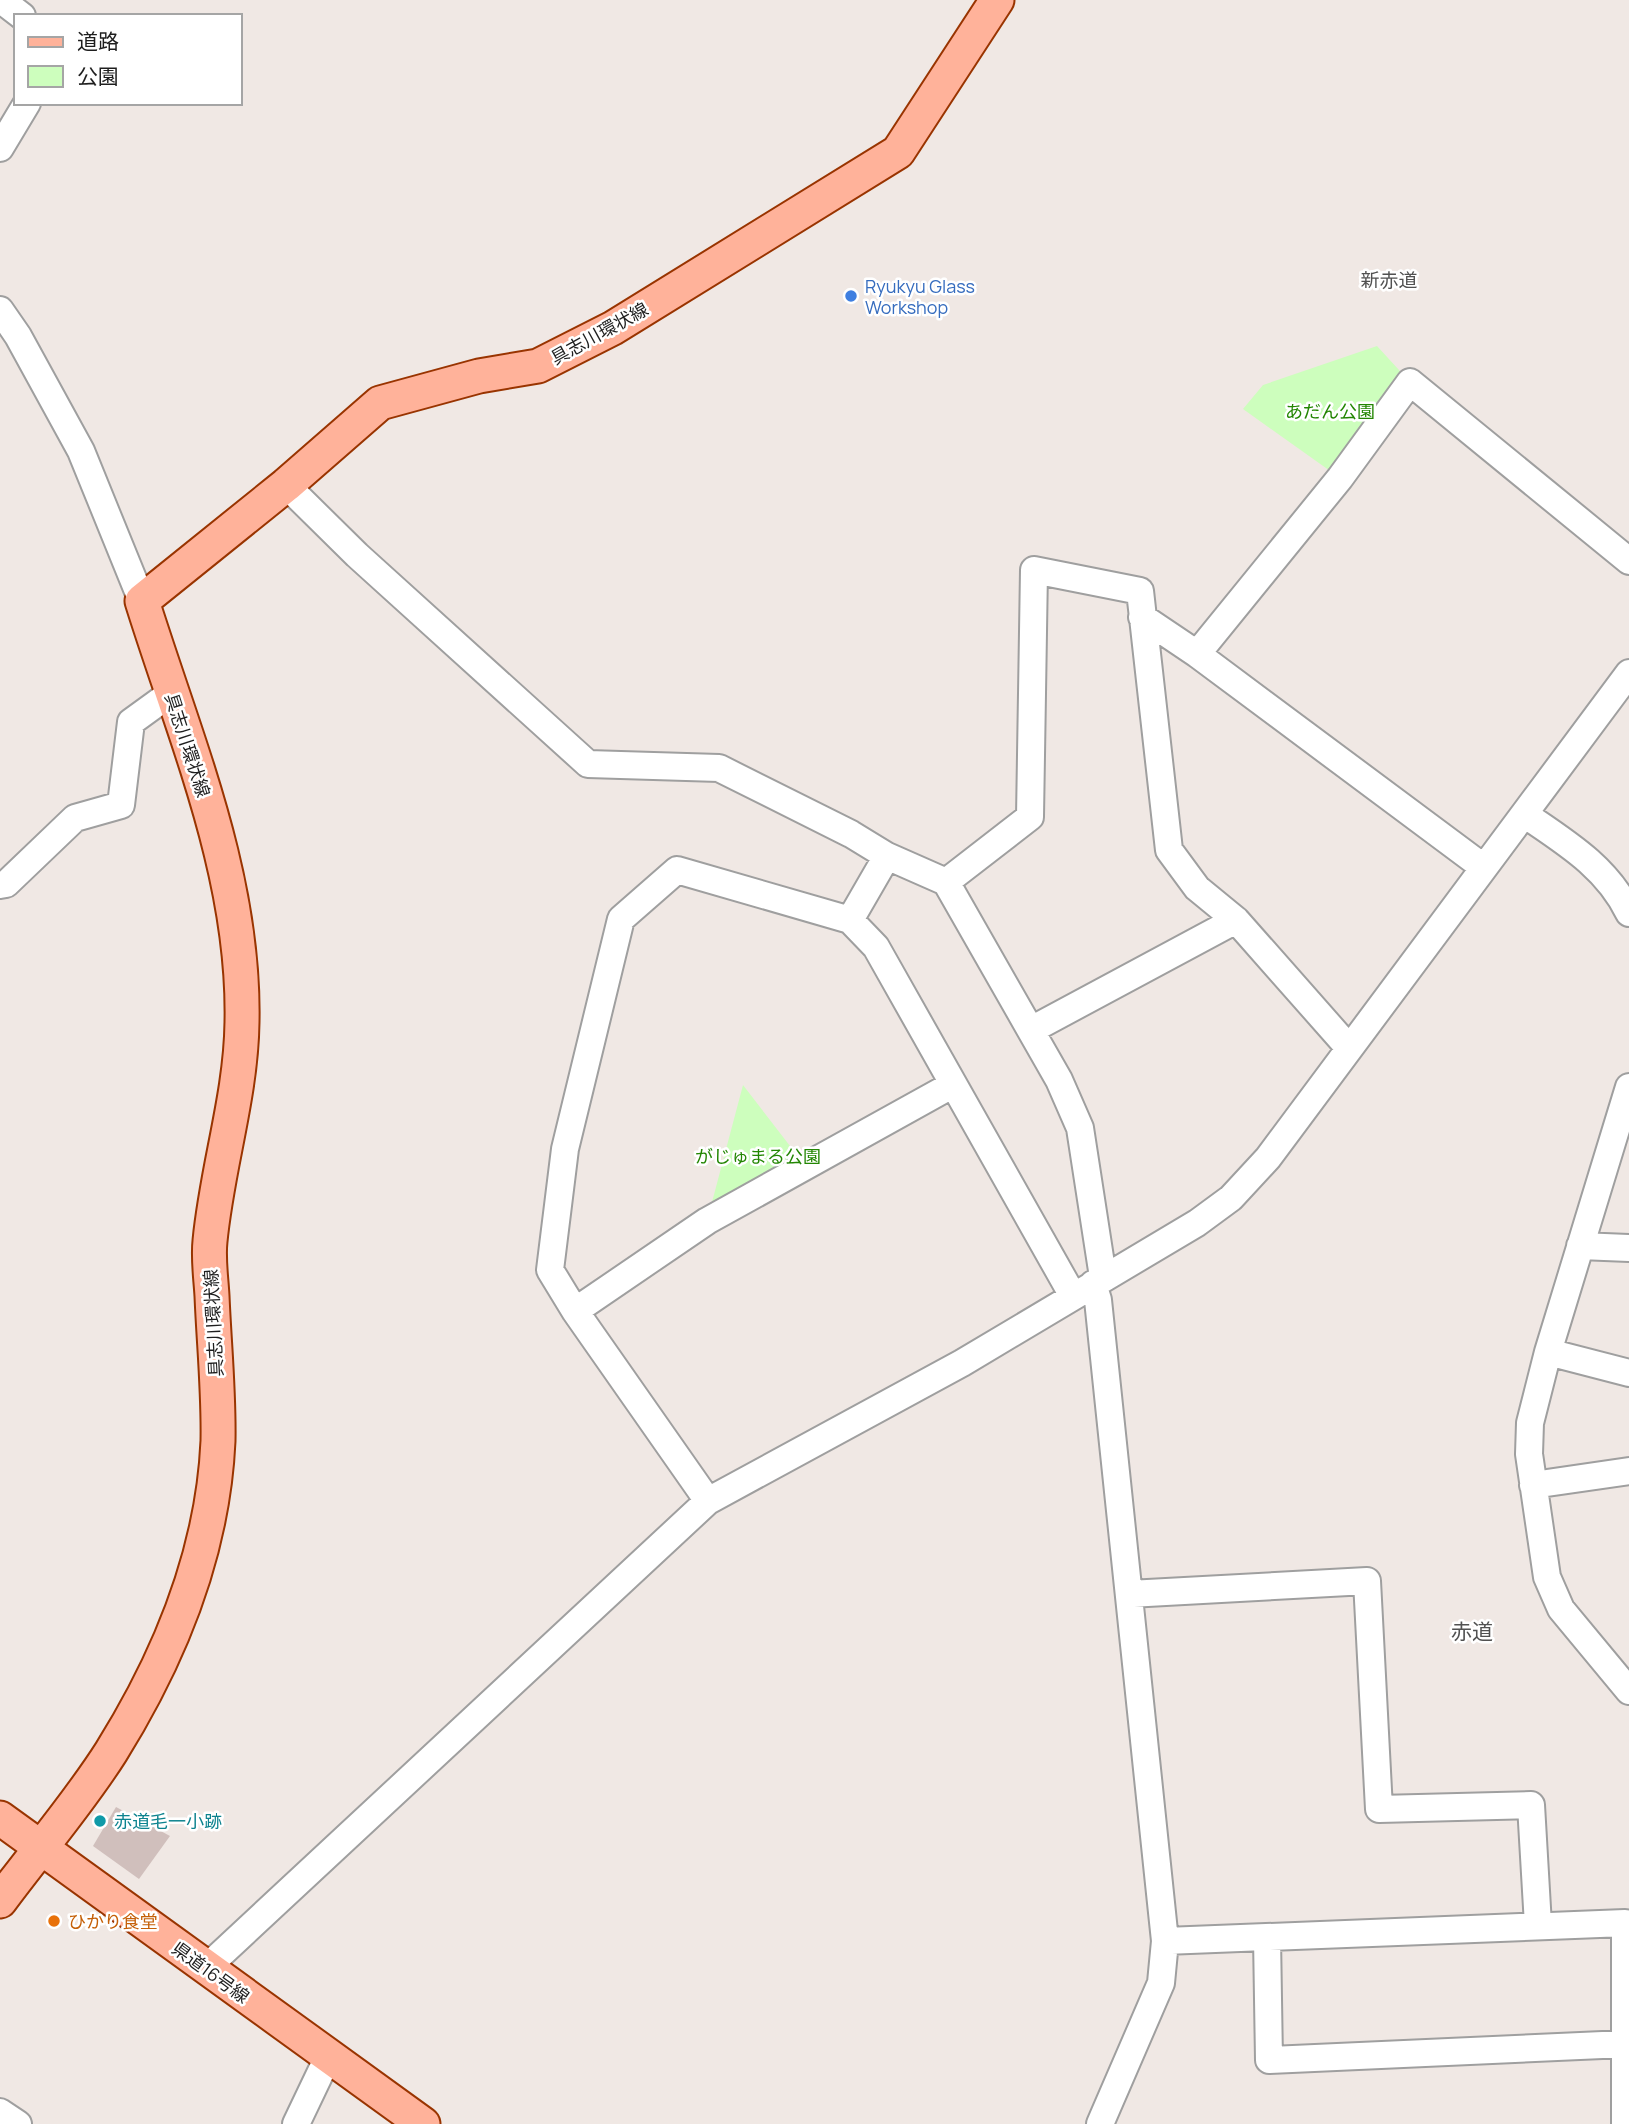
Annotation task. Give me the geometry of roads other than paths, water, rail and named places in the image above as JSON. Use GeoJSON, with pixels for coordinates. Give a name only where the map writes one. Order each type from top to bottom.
{"type":"FeatureCollection","features":[{"type":"Feature","properties":{"kind":"main road","name":"具志川環状線"},"geometry":{"type":"LineString","coordinates":[[2,1894],[43,1848],[110,1753],[146,1689],[183,1609],[203,1542],[215,1477],[217,1415],[209,1243],[240,1061],[241,971],[229,878],[142,601],[286,485],[380,403],[479,376],[538,366],[613,328],[898,152],[997,0]]}},
{"type":"Feature","properties":{"kind":"main road","name":"県道16号線"},"geometry":{"type":"LineString","coordinates":[[0,1818],[423,2124]]}},
{"type":"Feature","properties":{"kind":"street"},"geometry":{"type":"LineString","coordinates":[[1,0],[19,14]]}},
{"type":"Feature","properties":{"kind":"street"},"geometry":{"type":"LineString","coordinates":[[0,148],[26,105]]}},
{"type":"Feature","properties":{"kind":"street"},"geometry":{"type":"LineString","coordinates":[[0,310],[18,336],[81,451],[142,601]]}},
{"type":"Feature","properties":{"kind":"street"},"geometry":{"type":"LineString","coordinates":[[1197,654],[1340,478],[1410,382],[1629,561]]}},
{"type":"Feature","properties":{"kind":"street"},"geometry":{"type":"LineString","coordinates":[[286,485],[357,555],[588,764],[719,768],[851,834],[887,856],[946,882],[1059,1080],[1080,1128],[1090,1286]]}},
{"type":"Feature","properties":{"kind":"street"},"geometry":{"type":"LineString","coordinates":[[946,882],[1030,817],[1034,570],[1140,591],[1169,850],[1197,888],[1237,920],[1349,1048]]}},
{"type":"Feature","properties":{"kind":"street"},"geometry":{"type":"LineString","coordinates":[[1142,617],[1197,654],[1483,867]]}},
{"type":"Feature","properties":{"kind":"street"},"geometry":{"type":"LineString","coordinates":[[206,1968],[708,1502],[962,1363],[1197,1223],[1231,1198],[1268,1158],[1629,673]]}},
{"type":"Feature","properties":{"kind":"street"},"geometry":{"type":"LineString","coordinates":[[0,885],[6,884],[75,818],[121,805],[131,722],[171,693]]}},
{"type":"Feature","properties":{"kind":"street"},"geometry":{"type":"LineString","coordinates":[[1524,814],[1583,855],[1619,891],[1629,913]]}},
{"type":"Feature","properties":{"kind":"street"},"geometry":{"type":"LineString","coordinates":[[850,920],[887,856]]}},
{"type":"Feature","properties":{"kind":"street"},"geometry":{"type":"LineString","coordinates":[[708,1502],[575,1311],[550,1270],[565,1149],[621,919],[677,870],[850,920],[876,947],[952,1085],[1098,1300],[1156,1879],[1165,1941],[1161,1983],[1100,2124]]}},
{"type":"Feature","properties":{"kind":"street"},"geometry":{"type":"LineString","coordinates":[[1031,1030],[1237,920]]}},
{"type":"Feature","properties":{"kind":"street"},"geometry":{"type":"LineString","coordinates":[[575,1311],[707,1221],[952,1085]]}},
{"type":"Feature","properties":{"kind":"street"},"geometry":{"type":"LineString","coordinates":[[1629,1087],[1548,1352],[1531,1423],[1529,1454],[1540,1544],[1552,1588],[1562,1609],[1629,1690]]}},
{"type":"Feature","properties":{"kind":"street"},"geometry":{"type":"LineString","coordinates":[[1580,1246],[1629,1248]]}},
{"type":"Feature","properties":{"kind":"street"},"geometry":{"type":"LineString","coordinates":[[1548,1352],[1629,1373]]}},
{"type":"Feature","properties":{"kind":"street"},"geometry":{"type":"LineString","coordinates":[[1533,1485],[1629,1471]]}},
{"type":"Feature","properties":{"kind":"street"},"geometry":{"type":"LineString","coordinates":[[1129,1594],[1367,1581],[1379,1809],[1531,1805],[1538,1925]]}},
{"type":"Feature","properties":{"kind":"street"},"geometry":{"type":"LineString","coordinates":[[1165,1941],[1625,1923],[1625,2124]]}},
{"type":"Feature","properties":{"kind":"street"},"geometry":{"type":"LineString","coordinates":[[1267,1937],[1269,2060],[1625,2044]]}},
{"type":"Feature","properties":{"kind":"street"},"geometry":{"type":"LineString","coordinates":[[296,2124],[328,2057]]}},
{"type":"Feature","properties":{"kind":"street"},"geometry":{"type":"LineString","coordinates":[[0,2112],[18,2124]]}},
{"type":"Feature","properties":{"kind":"place","name":"Ryukyu Glass Workshop"},"geometry":{"type":"Point","coordinates":[851,296]}},
{"type":"Feature","properties":{"kind":"place","name":"赤道毛一小跡"},"geometry":{"type":"Point","coordinates":[100,1821]}},
{"type":"Feature","properties":{"kind":"place","name":"ひかり食堂"},"geometry":{"type":"Point","coordinates":[54,1921]}},
{"type":"Feature","properties":{"kind":"district","name":"新赤道"},"geometry":{"type":"Point","coordinates":[1389,280]}},
{"type":"Feature","properties":{"kind":"district","name":"赤道"},"geometry":{"type":"Point","coordinates":[1472,1631]}},
{"type":"Feature","properties":{"kind":"park label","name":"あだん公園"},"geometry":{"type":"Point","coordinates":[1330,411]}},
{"type":"Feature","properties":{"kind":"park label","name":"がじゅまる公園"},"geometry":{"type":"Point","coordinates":[758,1156]}}]}
